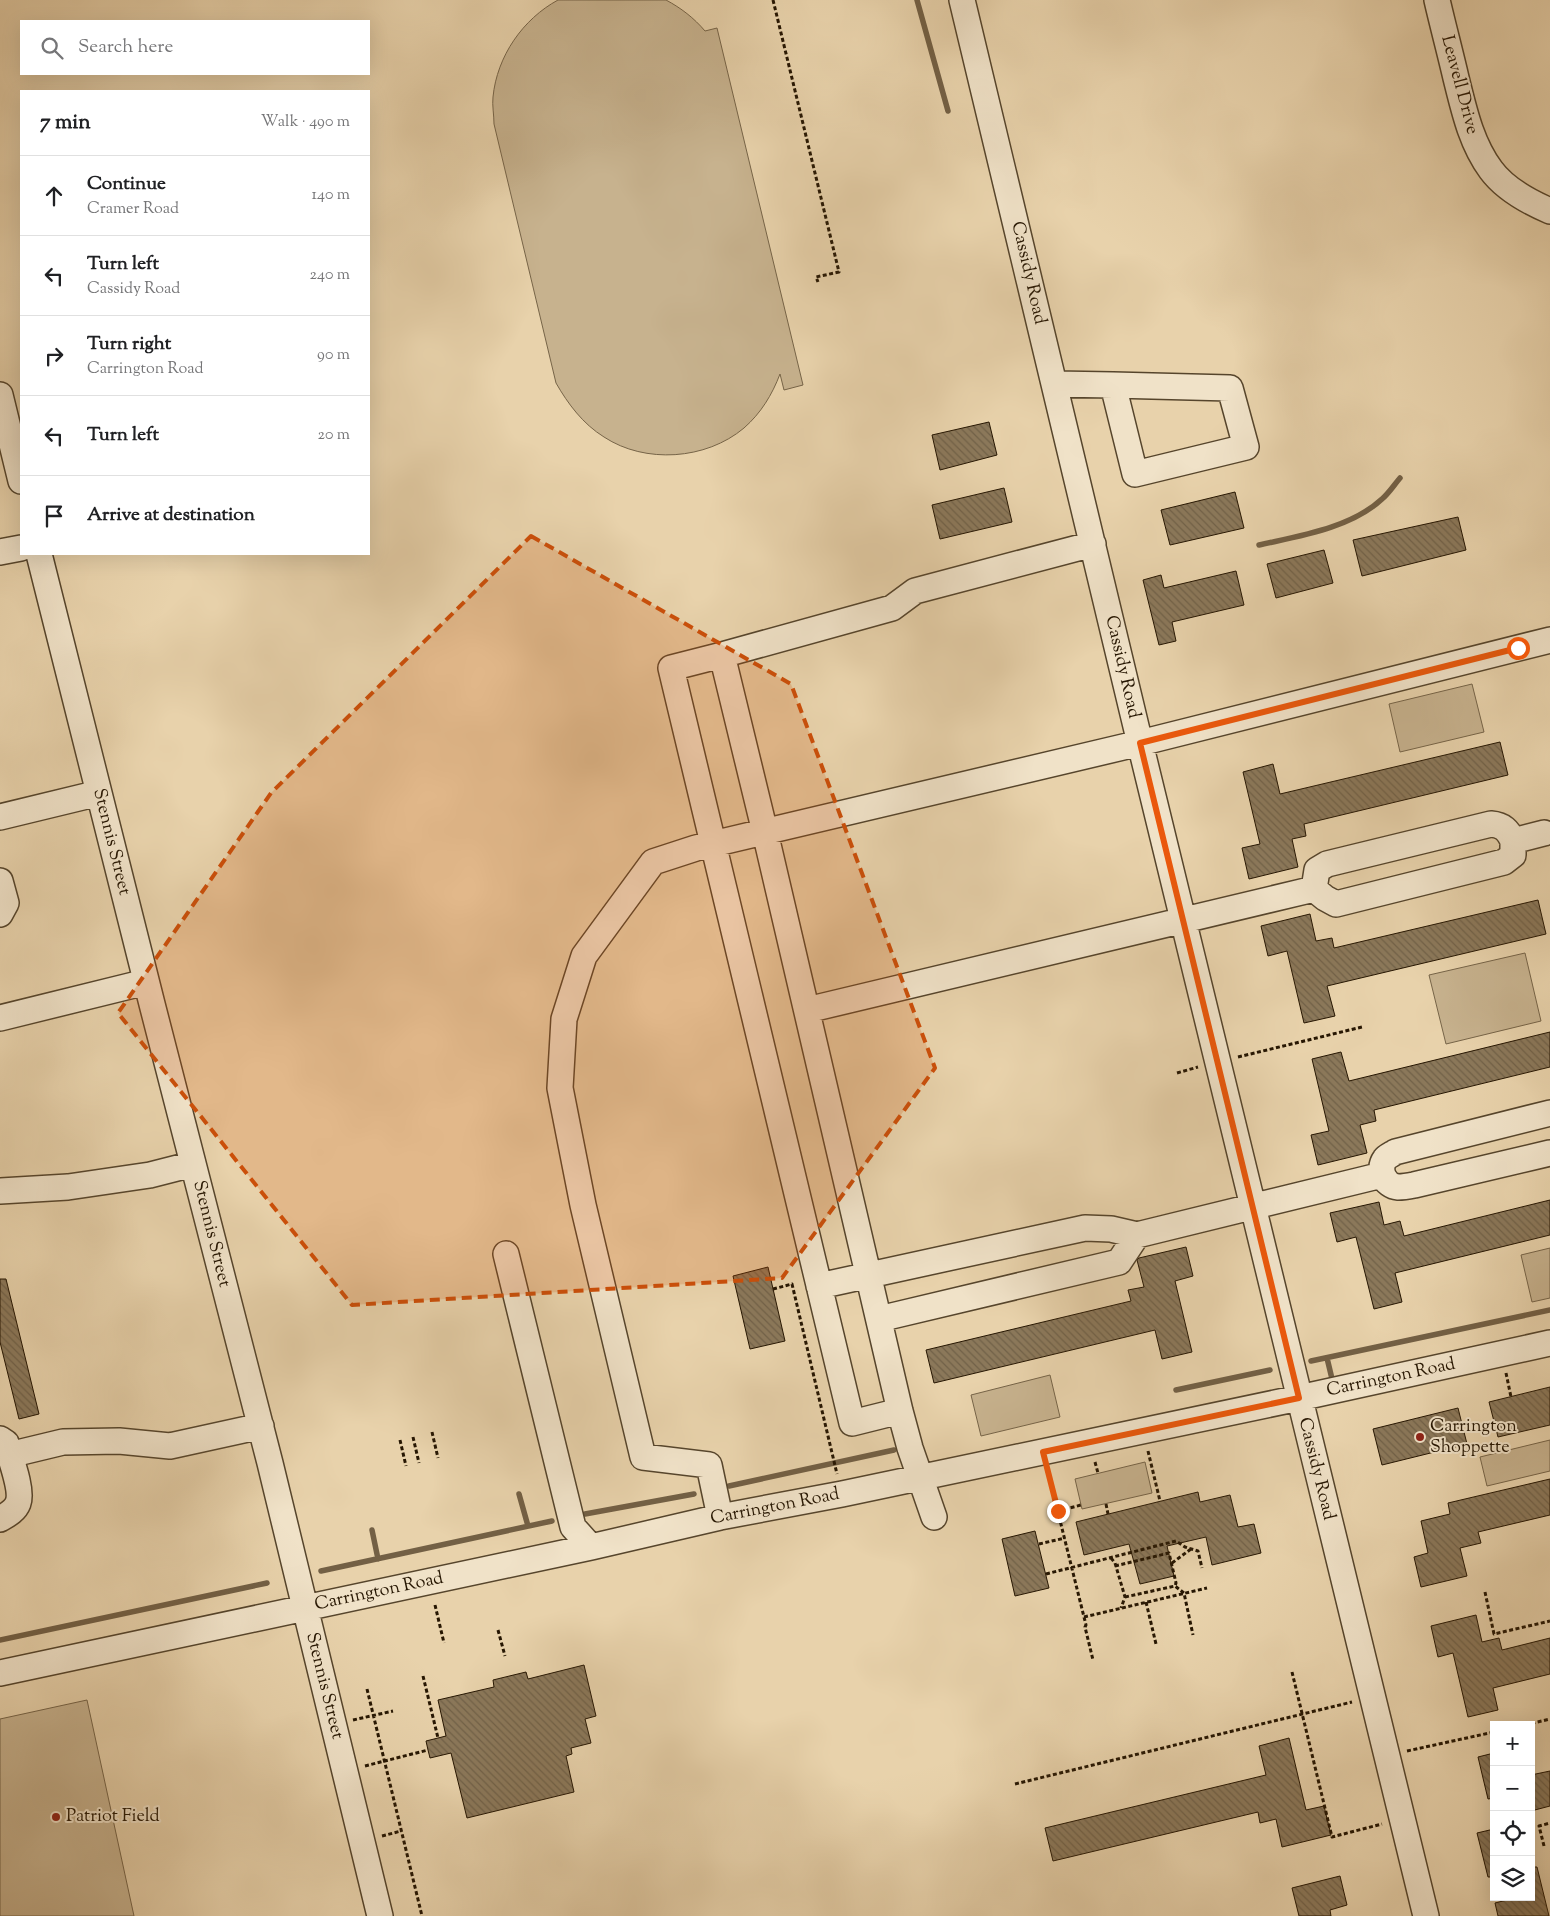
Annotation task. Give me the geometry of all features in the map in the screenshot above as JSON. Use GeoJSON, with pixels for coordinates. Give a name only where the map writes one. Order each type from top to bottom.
{"type":"FeatureCollection","features":[{"type":"Feature","properties":{"kind":"street","name":"Cassidy Road"},"geometry":{"type":"LineString","coordinates":[[962,0],[1140,743],[1426,1916]]}},
{"type":"Feature","properties":{"kind":"street","name":"Leavell Drive"},"geometry":{"type":"LineString","coordinates":[[1437,0],[1467,122],[1477,146],[1492,172],[1511,190],[1542,208]]}},
{"type":"Feature","properties":{"kind":"street"},"geometry":{"type":"LineString","coordinates":[[1055,384],[1112,385],[1230,388],[1246,447],[1135,474],[1112,385]]}},
{"type":"Feature","properties":{"kind":"street"},"geometry":{"type":"LineString","coordinates":[[0,395],[20,476]]}},
{"type":"Feature","properties":{"kind":"street"},"geometry":{"type":"LineString","coordinates":[[900,1411],[852,1422],[672,668],[892,608],[915,590],[1093,544]]}},
{"type":"Feature","properties":{"kind":"street"},"geometry":{"type":"LineString","coordinates":[[0,552],[20,548]]}},
{"type":"Feature","properties":{"kind":"street","name":"Stennis Street"},"geometry":{"type":"LineString","coordinates":[[39,555],[146,982],[261,1426],[380,1916]]}},
{"type":"Feature","properties":{"kind":"street"},"geometry":{"type":"LineString","coordinates":[[720,1517],[709,1465],[643,1458],[583,1205],[560,1088],[564,1019],[584,956],[653,862],[714,844],[1140,743],[1550,640]]}},
{"type":"Feature","properties":{"kind":"street"},"geometry":{"type":"LineString","coordinates":[[722,655],[808,1010],[900,1411],[910,1448],[934,1517]]}},
{"type":"Feature","properties":{"kind":"street"},"geometry":{"type":"LineString","coordinates":[[0,816],[99,793]]}},
{"type":"Feature","properties":{"kind":"street"},"geometry":{"type":"LineString","coordinates":[[1491,824],[1499,825],[1508,830],[1513,841],[1513,854],[1504,862],[1336,904],[1314,889],[1317,870],[1327,864],[1491,824]]}},
{"type":"Feature","properties":{"kind":"street"},"geometry":{"type":"LineString","coordinates":[[1513,841],[1544,833]]}},
{"type":"Feature","properties":{"kind":"street"},"geometry":{"type":"LineString","coordinates":[[0,881],[6,903],[0,914]]}},
{"type":"Feature","properties":{"kind":"street"},"geometry":{"type":"LineString","coordinates":[[808,1010],[1314,889]]}},
{"type":"Feature","properties":{"kind":"street"},"geometry":{"type":"LineString","coordinates":[[0,1018],[146,982]]}},
{"type":"Feature","properties":{"kind":"street"},"geometry":{"type":"LineString","coordinates":[[1550,1113],[1395,1152],[1385,1159],[1382,1175],[1388,1183],[1397,1187],[1414,1185],[1550,1153]]}},
{"type":"Feature","properties":{"kind":"street"},"geometry":{"type":"LineString","coordinates":[[0,1191],[68,1188],[150,1175],[193,1164]]}},
{"type":"Feature","properties":{"kind":"street"},"geometry":{"type":"LineString","coordinates":[[820,1286],[1085,1228],[1111,1229],[1137,1236],[1382,1175]]}},
{"type":"Feature","properties":{"kind":"street"},"geometry":{"type":"LineString","coordinates":[[879,1319],[1119,1262],[1137,1236]]}},
{"type":"Feature","properties":{"kind":"street"},"geometry":{"type":"LineString","coordinates":[[506,1254],[573,1527],[591,1547]]}},
{"type":"Feature","properties":{"kind":"street","name":"Carrington Road"},"geometry":{"type":"LineString","coordinates":[[0,1673],[591,1547],[720,1517],[1043,1452],[1550,1343]]}},
{"type":"Feature","properties":{"kind":"street"},"geometry":{"type":"LineString","coordinates":[[0,1518],[12,1512],[18,1503],[19,1489],[5,1447],[63,1442],[119,1442],[170,1446],[261,1426]]}},
{"type":"Feature","properties":{"kind":"path"},"geometry":{"type":"LineString","coordinates":[[774,0],[839,272],[816,277],[818,282]]}},
{"type":"Feature","properties":{"kind":"path"},"geometry":{"type":"LineString","coordinates":[[1177,1072],[1362,1027]]}},
{"type":"Feature","properties":{"kind":"path"},"geometry":{"type":"LineString","coordinates":[[773,1289],[792,1284],[837,1473]]}},
{"type":"Feature","properties":{"kind":"path"},"geometry":{"type":"LineString","coordinates":[[1143,1431],[1160,1501]]}},
{"type":"Feature","properties":{"kind":"path"},"geometry":{"type":"LineString","coordinates":[[432,1432],[438,1458]]}},
{"type":"Feature","properties":{"kind":"path"},"geometry":{"type":"LineString","coordinates":[[413,1437],[419,1463]]}},
{"type":"Feature","properties":{"kind":"path"},"geometry":{"type":"LineString","coordinates":[[400,1440],[406,1466]]}},
{"type":"Feature","properties":{"kind":"path"},"geometry":{"type":"LineString","coordinates":[[1043,1452],[1086,1625],[1092,1660]]}},
{"type":"Feature","properties":{"kind":"path"},"geometry":{"type":"LineString","coordinates":[[1106,1504],[1108,1514]]}},
{"type":"Feature","properties":{"kind":"path"},"geometry":{"type":"LineString","coordinates":[[1058,1511],[1081,1505]]}},
{"type":"Feature","properties":{"kind":"path"},"geometry":{"type":"LineString","coordinates":[[1039,1544],[1065,1538]]}},
{"type":"Feature","properties":{"kind":"path"},"geometry":{"type":"LineString","coordinates":[[1046,1574],[1176,1541],[1198,1551],[1202,1568]]}},
{"type":"Feature","properties":{"kind":"path"},"geometry":{"type":"LineString","coordinates":[[1172,1563],[1191,1549]]}},
{"type":"Feature","properties":{"kind":"path"},"geometry":{"type":"LineString","coordinates":[[1115,1566],[1169,1553],[1176,1583],[1175,1586]]}},
{"type":"Feature","properties":{"kind":"path"},"geometry":{"type":"LineString","coordinates":[[1111,1558],[1125,1598],[1121,1608]]}},
{"type":"Feature","properties":{"kind":"path"},"geometry":{"type":"LineString","coordinates":[[1175,1586],[1184,1593],[1193,1635]]}},
{"type":"Feature","properties":{"kind":"path"},"geometry":{"type":"LineString","coordinates":[[1125,1598],[1175,1586]]}},
{"type":"Feature","properties":{"kind":"path"},"geometry":{"type":"LineString","coordinates":[[1084,1617],[1207,1588]]}},
{"type":"Feature","properties":{"kind":"path"},"geometry":{"type":"LineString","coordinates":[[1485,1592],[1494,1634],[1550,1621]]}},
{"type":"Feature","properties":{"kind":"path"},"geometry":{"type":"LineString","coordinates":[[1146,1602],[1156,1644]]}},
{"type":"Feature","properties":{"kind":"path"},"geometry":{"type":"LineString","coordinates":[[435,1605],[444,1643]]}},
{"type":"Feature","properties":{"kind":"path"},"geometry":{"type":"LineString","coordinates":[[498,1630],[504,1656]]}},
{"type":"Feature","properties":{"kind":"path"},"geometry":{"type":"LineString","coordinates":[[1292,1672],[1332,1837],[1402,1820]]}},
{"type":"Feature","properties":{"kind":"path"},"geometry":{"type":"LineString","coordinates":[[423,1676],[438,1738]]}},
{"type":"Feature","properties":{"kind":"path"},"geometry":{"type":"LineString","coordinates":[[367,1689],[422,1916]]}},
{"type":"Feature","properties":{"kind":"path"},"geometry":{"type":"LineString","coordinates":[[1015,1784],[1372,1697]]}},
{"type":"Feature","properties":{"kind":"path"},"geometry":{"type":"LineString","coordinates":[[333,1725],[393,1711]]}},
{"type":"Feature","properties":{"kind":"path"},"geometry":{"type":"LineString","coordinates":[[1535,1723],[1550,1719]]}},
{"type":"Feature","properties":{"kind":"path"},"geometry":{"type":"LineString","coordinates":[[1386,1756],[1490,1733]]}},
{"type":"Feature","properties":{"kind":"path"},"geometry":{"type":"LineString","coordinates":[[345,1771],[428,1750]]}},
{"type":"Feature","properties":{"kind":"path"},"geometry":{"type":"LineString","coordinates":[[1544,1846],[1539,1826],[1550,1823]]}},
{"type":"Feature","properties":{"kind":"highlighted area"},"geometry":{"type":"Polygon","coordinates":[[[531,536],[791,684],[935,1068],[782,1278],[352,1305],[118,1013],[271,793],[531,536]]]}},
{"type":"Feature","properties":{"kind":"shaded area"},"geometry":{"type":"Polygon","coordinates":[[[558,0],[666,0],[677,6],[705,31],[717,28],[803,385],[784,390],[780,374],[756,416],[729,439],[712,447],[675,455],[656,454],[620,446],[596,432],[583,420],[556,383],[494,124],[493,97],[500,67],[514,40],[534,17],[558,0]]]}},
{"type":"Feature","properties":{"kind":"shaded area"},"geometry":{"type":"Polygon","coordinates":[[[1472,684],[1484,732],[1400,752],[1389,704],[1472,684]]]}},
{"type":"Feature","properties":{"kind":"shaded area"},"geometry":{"type":"Polygon","coordinates":[[[1525,953],[1541,1021],[1446,1044],[1429,975],[1525,953]]]}},
{"type":"Feature","properties":{"kind":"shaded area"},"geometry":{"type":"Polygon","coordinates":[[[1550,1248],[1550,1298],[1532,1302],[1521,1255],[1550,1248]]]}},
{"type":"Feature","properties":{"kind":"shaded area"},"geometry":{"type":"Polygon","coordinates":[[[1050,1375],[1060,1417],[981,1436],[971,1395],[1050,1375]]]}},
{"type":"Feature","properties":{"kind":"shaded area"},"geometry":{"type":"Polygon","coordinates":[[[1550,1440],[1550,1471],[1487,1486],[1480,1457],[1550,1440]]]}},
{"type":"Feature","properties":{"kind":"shaded area"},"geometry":{"type":"Polygon","coordinates":[[[1145,1462],[1152,1493],[1082,1509],[1075,1479],[1145,1462]]]}},
{"type":"Feature","properties":{"kind":"shaded area","name":"Patriot Field"},"geometry":{"type":"Polygon","coordinates":[[[87,1700],[134,1916],[0,1916],[0,1719],[87,1700]]]}},
{"type":"Feature","properties":{"kind":"building"},"geometry":{"type":"Polygon","coordinates":[[[989,422],[997,455],[940,470],[932,435],[989,422]]]}},
{"type":"Feature","properties":{"kind":"building"},"geometry":{"type":"Polygon","coordinates":[[[1004,488],[1012,522],[940,539],[932,505],[1004,488]]]}},
{"type":"Feature","properties":{"kind":"building"},"geometry":{"type":"Polygon","coordinates":[[[1235,492],[1244,528],[1170,545],[1161,510],[1235,492]]]}},
{"type":"Feature","properties":{"kind":"building"},"geometry":{"type":"Polygon","coordinates":[[[1458,517],[1466,550],[1362,576],[1353,540],[1458,517]]]}},
{"type":"Feature","properties":{"kind":"building"},"geometry":{"type":"Polygon","coordinates":[[[1324,550],[1333,583],[1276,598],[1267,564],[1324,550]]]}},
{"type":"Feature","properties":{"kind":"building"},"geometry":{"type":"Polygon","coordinates":[[[1236,571],[1244,605],[1172,622],[1176,641],[1159,645],[1143,580],[1161,575],[1164,588],[1236,571]]]}},
{"type":"Feature","properties":{"kind":"building"},"geometry":{"type":"Polygon","coordinates":[[[1500,742],[1508,775],[1304,824],[1306,836],[1292,839],[1298,867],[1249,879],[1242,848],[1260,844],[1243,772],[1273,764],[1280,794],[1500,742]]]}},
{"type":"Feature","properties":{"kind":"building"},"geometry":{"type":"Polygon","coordinates":[[[1538,900],[1546,934],[1327,986],[1335,1016],[1304,1023],[1287,951],[1268,956],[1261,926],[1310,914],[1316,941],[1332,938],[1334,948],[1538,900]]]}},
{"type":"Feature","properties":{"kind":"building"},"geometry":{"type":"Polygon","coordinates":[[[1550,1032],[1550,1067],[1374,1110],[1376,1121],[1360,1125],[1367,1153],[1318,1165],[1311,1135],[1329,1131],[1312,1059],[1341,1052],[1349,1081],[1550,1032]]]}},
{"type":"Feature","properties":{"kind":"building"},"geometry":{"type":"Polygon","coordinates":[[[1550,1200],[1550,1235],[1395,1273],[1402,1302],[1374,1309],[1356,1237],[1337,1242],[1330,1213],[1379,1202],[1384,1225],[1400,1221],[1404,1236],[1550,1200]]]}},
{"type":"Feature","properties":{"kind":"building"},"geometry":{"type":"Polygon","coordinates":[[[1186,1247],[1193,1276],[1175,1281],[1192,1352],[1162,1359],[1155,1330],[934,1383],[926,1350],[1131,1301],[1128,1290],[1144,1287],[1137,1260],[1139,1258],[1186,1247]]]}},
{"type":"Feature","properties":{"kind":"building"},"geometry":{"type":"Polygon","coordinates":[[[768,1267],[785,1341],[750,1349],[733,1276],[768,1267]]]}},
{"type":"Feature","properties":{"kind":"building"},"geometry":{"type":"Polygon","coordinates":[[[0,1279],[6,1279],[39,1414],[19,1419],[0,1342],[0,1279]]]}},
{"type":"Feature","properties":{"kind":"building"},"geometry":{"type":"Polygon","coordinates":[[[1550,1387],[1550,1425],[1498,1437],[1489,1402],[1550,1387]]]}},
{"type":"Feature","properties":{"kind":"building","name":"Carrington Shoppette"},"geometry":{"type":"Polygon","coordinates":[[[1458,1408],[1467,1444],[1382,1465],[1373,1429],[1458,1408]]]}},
{"type":"Feature","properties":{"kind":"building"},"geometry":{"type":"Polygon","coordinates":[[[1550,1479],[1550,1515],[1478,1532],[1481,1543],[1460,1548],[1467,1576],[1421,1587],[1414,1557],[1428,1553],[1421,1521],[1450,1514],[1448,1503],[1550,1479]]]}},
{"type":"Feature","properties":{"kind":"building"},"geometry":{"type":"Polygon","coordinates":[[[1198,1492],[1200,1502],[1230,1495],[1238,1527],[1254,1524],[1261,1553],[1212,1565],[1206,1537],[1167,1546],[1174,1576],[1140,1584],[1129,1544],[1084,1555],[1076,1522],[1198,1492]]]}},
{"type":"Feature","properties":{"kind":"building"},"geometry":{"type":"Polygon","coordinates":[[[1035,1531],[1049,1588],[1015,1596],[1002,1539],[1035,1531]]]}},
{"type":"Feature","properties":{"kind":"building"},"geometry":{"type":"Polygon","coordinates":[[[1476,1615],[1482,1642],[1499,1638],[1502,1650],[1550,1638],[1550,1674],[1493,1688],[1498,1710],[1468,1717],[1453,1653],[1438,1657],[1431,1626],[1476,1615]]]}},
{"type":"Feature","properties":{"kind":"building"},"geometry":{"type":"Polygon","coordinates":[[[584,1665],[596,1716],[585,1719],[591,1743],[571,1748],[572,1754],[566,1756],[574,1792],[467,1818],[451,1753],[430,1758],[428,1750],[426,1741],[446,1736],[438,1700],[494,1687],[493,1680],[526,1672],[528,1679],[584,1665]]]}},
{"type":"Feature","properties":{"kind":"building"},"geometry":{"type":"Polygon","coordinates":[[[1289,1738],[1306,1810],[1324,1806],[1331,1835],[1282,1847],[1276,1819],[1260,1823],[1258,1812],[1053,1861],[1045,1828],[1266,1775],[1259,1746],[1289,1738]]]}},
{"type":"Feature","properties":{"kind":"building"},"geometry":{"type":"Polygon","coordinates":[[[1490,1754],[1490,1799],[1488,1799],[1478,1757],[1490,1754]]]}},
{"type":"Feature","properties":{"kind":"building"},"geometry":{"type":"Polygon","coordinates":[[[1550,1771],[1550,1806],[1535,1810],[1535,1774],[1550,1771]]]}},
{"type":"Feature","properties":{"kind":"building"},"geometry":{"type":"Polygon","coordinates":[[[1490,1830],[1490,1877],[1488,1877],[1477,1833],[1490,1830]]]}},
{"type":"Feature","properties":{"kind":"building"},"geometry":{"type":"Polygon","coordinates":[[[1535,1867],[1537,1867],[1549,1916],[1498,1916],[1495,1903],[1503,1901],[1535,1901],[1535,1867]]]}},
{"type":"Feature","properties":{"kind":"building"},"geometry":{"type":"Polygon","coordinates":[[[1340,1876],[1347,1905],[1330,1910],[1331,1916],[1299,1916],[1292,1888],[1340,1876]]]}},
{"type":"Feature","properties":{"kind":"waterway"},"geometry":{"type":"LineString","coordinates":[[917,0],[948,111]]}},
{"type":"Feature","properties":{"kind":"waterway"},"geometry":{"type":"LineString","coordinates":[[1259,545],[1324,530],[1355,517],[1382,499],[1400,478]]}},
{"type":"Feature","properties":{"kind":"waterway"},"geometry":{"type":"LineString","coordinates":[[1311,1361],[1550,1310]]}},
{"type":"Feature","properties":{"kind":"waterway"},"geometry":{"type":"LineString","coordinates":[[1327,1358],[1333,1383]]}},
{"type":"Feature","properties":{"kind":"waterway"},"geometry":{"type":"LineString","coordinates":[[1176,1390],[1270,1370]]}},
{"type":"Feature","properties":{"kind":"waterway"},"geometry":{"type":"LineString","coordinates":[[729,1486],[894,1450]]}},
{"type":"Feature","properties":{"kind":"waterway"},"geometry":{"type":"LineString","coordinates":[[519,1494],[528,1526]]}},
{"type":"Feature","properties":{"kind":"waterway"},"geometry":{"type":"LineString","coordinates":[[585,1514],[694,1494]]}},
{"type":"Feature","properties":{"kind":"waterway"},"geometry":{"type":"LineString","coordinates":[[321,1571],[552,1521]]}},
{"type":"Feature","properties":{"kind":"waterway"},"geometry":{"type":"LineString","coordinates":[[372,1530],[378,1559]]}},
{"type":"Feature","properties":{"kind":"waterway"},"geometry":{"type":"LineString","coordinates":[[0,1640],[267,1583]]}},
{"type":"Feature","properties":{"kind":"place","name":"Carrington Shoppette"},"geometry":{"type":"Point","coordinates":[1420,1437]}},
{"type":"Feature","properties":{"kind":"place","name":"Patriot Field"},"geometry":{"type":"Point","coordinates":[56,1817]}},
{"type":"Feature","properties":{"kind":"route"},"geometry":{"type":"LineString","coordinates":[[1058,1511],[1043,1452],[1299,1398],[1140,743],[1518,648]]}}]}
